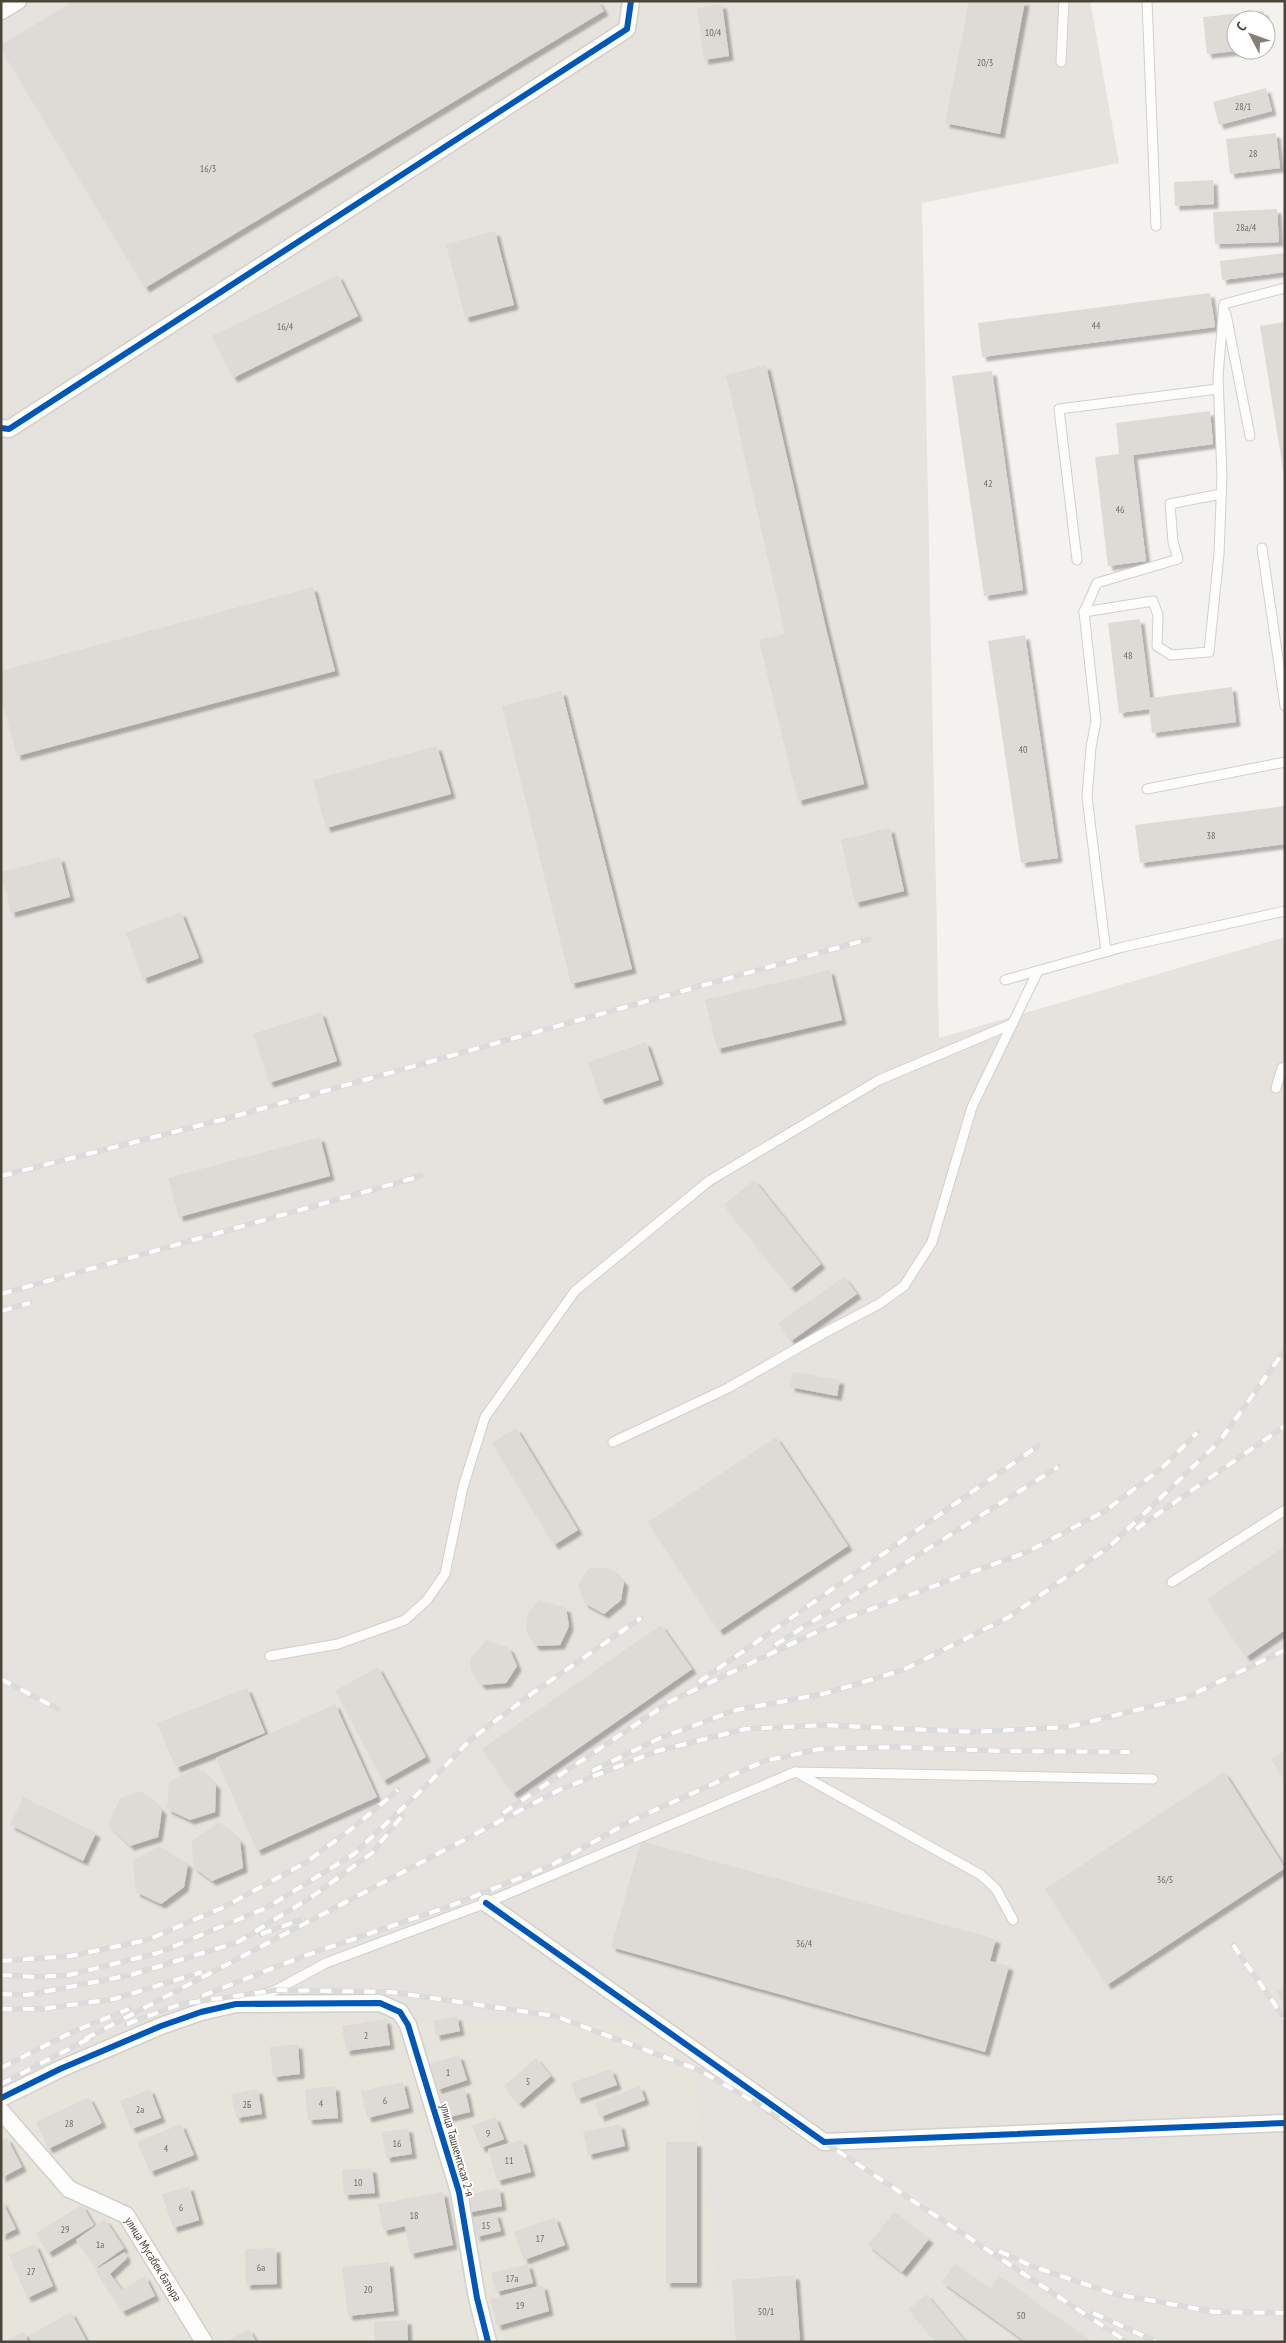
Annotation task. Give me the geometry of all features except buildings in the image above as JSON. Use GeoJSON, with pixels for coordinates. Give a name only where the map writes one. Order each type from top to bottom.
{"type":"FeatureCollection","features":[{"type":"Feature","properties":{"kind":"street"},"geometry":{"type":"LineString","coordinates":[[1,11],[18,1]]}},
{"type":"Feature","properties":{"kind":"street"},"geometry":{"type":"LineString","coordinates":[[1,428],[9,429],[627,29],[631,1]]}},
{"type":"Feature","properties":{"kind":"street"},"geometry":{"type":"LineString","coordinates":[[486,1903],[824,2142],[1285,2123]]}},
{"type":"Feature","properties":{"kind":"street","name":"улица Ташкентская 2-я"},"geometry":{"type":"LineString","coordinates":[[236,2004],[380,2003],[400,2012],[408,2025],[459,2192],[477,2298],[488,2342]]}},
{"type":"Feature","properties":{"kind":"street"},"geometry":{"type":"LineString","coordinates":[[1,2098],[60,2069],[161,2026],[201,2012],[236,2004]]}},
{"type":"Feature","properties":{"kind":"street","name":"улица Мусабек батыра"},"geometry":{"type":"LineString","coordinates":[[1,2111],[69,2190],[126,2215],[204,2342]]}},
{"type":"Feature","properties":{"kind":"lane"},"geometry":{"type":"LineString","coordinates":[[1061,62],[1064,1]]}},
{"type":"Feature","properties":{"kind":"lane"},"geometry":{"type":"LineString","coordinates":[[1148,1],[1156,226]]}},
{"type":"Feature","properties":{"kind":"lane"},"geometry":{"type":"LineString","coordinates":[[1224,304],[1285,288]]}},
{"type":"Feature","properties":{"kind":"lane"},"geometry":{"type":"LineString","coordinates":[[1084,612],[1154,601],[1158,615],[1156,646],[1171,655],[1209,652],[1219,554],[1221,494],[1218,389],[1224,304]]}},
{"type":"Feature","properties":{"kind":"lane"},"geometry":{"type":"LineString","coordinates":[[1224,304],[1250,436]]}},
{"type":"Feature","properties":{"kind":"lane"},"geometry":{"type":"LineString","coordinates":[[1076,560],[1059,409],[1218,389]]}},
{"type":"Feature","properties":{"kind":"lane"},"geometry":{"type":"LineString","coordinates":[[1106,952],[1087,797],[1091,747],[1096,721],[1084,612],[1097,583],[1178,559],[1173,542],[1170,504],[1221,494]]}},
{"type":"Feature","properties":{"kind":"lane"},"geometry":{"type":"LineString","coordinates":[[1262,548],[1285,706]]}},
{"type":"Feature","properties":{"kind":"lane"},"geometry":{"type":"LineString","coordinates":[[1147,790],[1285,762]]}},
{"type":"Feature","properties":{"kind":"lane"},"geometry":{"type":"LineString","coordinates":[[1005,980],[1106,952],[1285,912]]}},
{"type":"Feature","properties":{"kind":"lane"},"geometry":{"type":"LineString","coordinates":[[613,1442],[728,1388],[824,1332],[879,1304],[904,1286],[932,1242],[972,1107],[1038,971]]}},
{"type":"Feature","properties":{"kind":"lane"},"geometry":{"type":"LineString","coordinates":[[270,1656],[338,1644],[405,1620],[427,1600],[445,1574],[463,1487],[486,1417],[575,1291],[709,1180],[880,1080],[1012,1024]]}},
{"type":"Feature","properties":{"kind":"lane"},"geometry":{"type":"LineString","coordinates":[[1276,1088],[1282,1068],[1285,1067]]}},
{"type":"Feature","properties":{"kind":"lane"},"geometry":{"type":"LineString","coordinates":[[1172,1582],[1285,1510]]}},
{"type":"Feature","properties":{"kind":"lane"},"geometry":{"type":"LineString","coordinates":[[795,1772],[982,1875],[996,1889],[1013,1920]]}},
{"type":"Feature","properties":{"kind":"lane"},"geometry":{"type":"LineString","coordinates":[[236,2004],[276,1990],[326,1962],[486,1903],[795,1772],[1153,1779]]}},
{"type":"Feature","properties":{"kind":"shaded area"},"geometry":{"type":"Polygon","coordinates":[[[1,1],[1090,1],[1119,163],[922,203],[939,1038],[1285,937],[1285,2342],[724,2342],[691,2027],[203,2016],[1,2096],[1,1]]]}},
{"type":"Feature","properties":{"kind":"shaded area"},"geometry":{"type":"Polygon","coordinates":[[[542,1900],[1224,2342],[1,2342],[1,2038],[542,1900]]]}},
{"type":"Feature","properties":{"kind":"railway"},"geometry":{"type":"LineString","coordinates":[[1,1176],[221,1120],[869,939]]}},
{"type":"Feature","properties":{"kind":"railway"},"geometry":{"type":"LineString","coordinates":[[1,1294],[421,1176]]}},
{"type":"Feature","properties":{"kind":"railway"},"geometry":{"type":"LineString","coordinates":[[1,1311],[30,1303]]}},
{"type":"Feature","properties":{"kind":"railway"},"geometry":{"type":"LineString","coordinates":[[592,1771],[660,1738],[736,1710],[823,1694],[903,1670],[1009,1617],[1109,1547],[1219,1442],[1285,1350]]}},
{"type":"Feature","properties":{"kind":"railway"},"geometry":{"type":"LineString","coordinates":[[1136,1529],[1285,1426]]}},
{"type":"Feature","properties":{"kind":"railway"},"geometry":{"type":"LineString","coordinates":[[503,1813],[671,1701],[844,1619],[1027,1552],[1105,1511],[1162,1468],[1197,1433]]}},
{"type":"Feature","properties":{"kind":"railway"},"geometry":{"type":"LineString","coordinates":[[699,1682],[1038,1446]]}},
{"type":"Feature","properties":{"kind":"railway"},"geometry":{"type":"LineString","coordinates":[[775,1645],[1058,1467]]}},
{"type":"Feature","properties":{"kind":"railway"},"geometry":{"type":"LineString","coordinates":[[1,1975],[36,1977],[69,1975],[158,1953],[268,1907],[354,1854],[427,1785],[470,1740],[534,1692],[641,1618]]}},
{"type":"Feature","properties":{"kind":"railway"},"geometry":{"type":"LineString","coordinates":[[85,2039],[559,1790],[657,1751],[745,1729],[824,1725],[974,1732],[1068,1727],[1185,1698],[1285,1650]]}},
{"type":"Feature","properties":{"kind":"railway"},"geometry":{"type":"LineString","coordinates":[[1,1679],[58,1709]]}},
{"type":"Feature","properties":{"kind":"railway"},"geometry":{"type":"LineString","coordinates":[[202,1996],[304,1956],[450,1906],[550,1866],[633,1820],[764,1761],[820,1749],[895,1747],[1001,1751],[1130,1752]]}},
{"type":"Feature","properties":{"kind":"railway"},"geometry":{"type":"LineString","coordinates":[[1,1961],[70,1956],[147,1940],[224,1907],[305,1863],[354,1827],[398,1790]]}},
{"type":"Feature","properties":{"kind":"railway"},"geometry":{"type":"LineString","coordinates":[[1,1994],[27,1995],[131,1975],[238,1942],[313,1896],[372,1853],[402,1816]]}},
{"type":"Feature","properties":{"kind":"railway"},"geometry":{"type":"LineString","coordinates":[[261,1934],[303,1919]]}},
{"type":"Feature","properties":{"kind":"railway"},"geometry":{"type":"LineString","coordinates":[[1233,1945],[1285,2019]]}},
{"type":"Feature","properties":{"kind":"railway"},"geometry":{"type":"LineString","coordinates":[[1,2009],[41,2009],[114,1999],[202,1972]]}},
{"type":"Feature","properties":{"kind":"railway"},"geometry":{"type":"LineString","coordinates":[[127,2024],[181,2004],[276,1990],[391,1992],[555,2016],[699,2070],[824,2142],[1127,2342]]}},
{"type":"Feature","properties":{"kind":"railway"},"geometry":{"type":"LineString","coordinates":[[1,2068],[72,2032],[129,2009]]}},
{"type":"Feature","properties":{"kind":"railway"},"geometry":{"type":"LineString","coordinates":[[1,2084],[92,2037]]}},
{"type":"Feature","properties":{"kind":"railway"},"geometry":{"type":"LineString","coordinates":[[999,2251],[1034,2267],[1115,2294],[1215,2312],[1285,2313]]}},
{"type":"Feature","properties":{"kind":"railway"},"geometry":{"type":"LineString","coordinates":[[1093,2313],[1157,2342]]}},
{"type":"Feature","properties":{"kind":"cycle path"},"geometry":{"type":"LineString","coordinates":[[1,428],[9,429],[627,29],[631,1]]}},
{"type":"Feature","properties":{"kind":"cycle path"},"geometry":{"type":"LineString","coordinates":[[486,1903],[824,2142],[1285,2123]]}},
{"type":"Feature","properties":{"kind":"cycle path"},"geometry":{"type":"LineString","coordinates":[[1,2098],[60,2069],[161,2026],[201,2012],[236,2004],[380,2003],[400,2012],[408,2025],[459,2192],[477,2298],[488,2342]]}}]}
